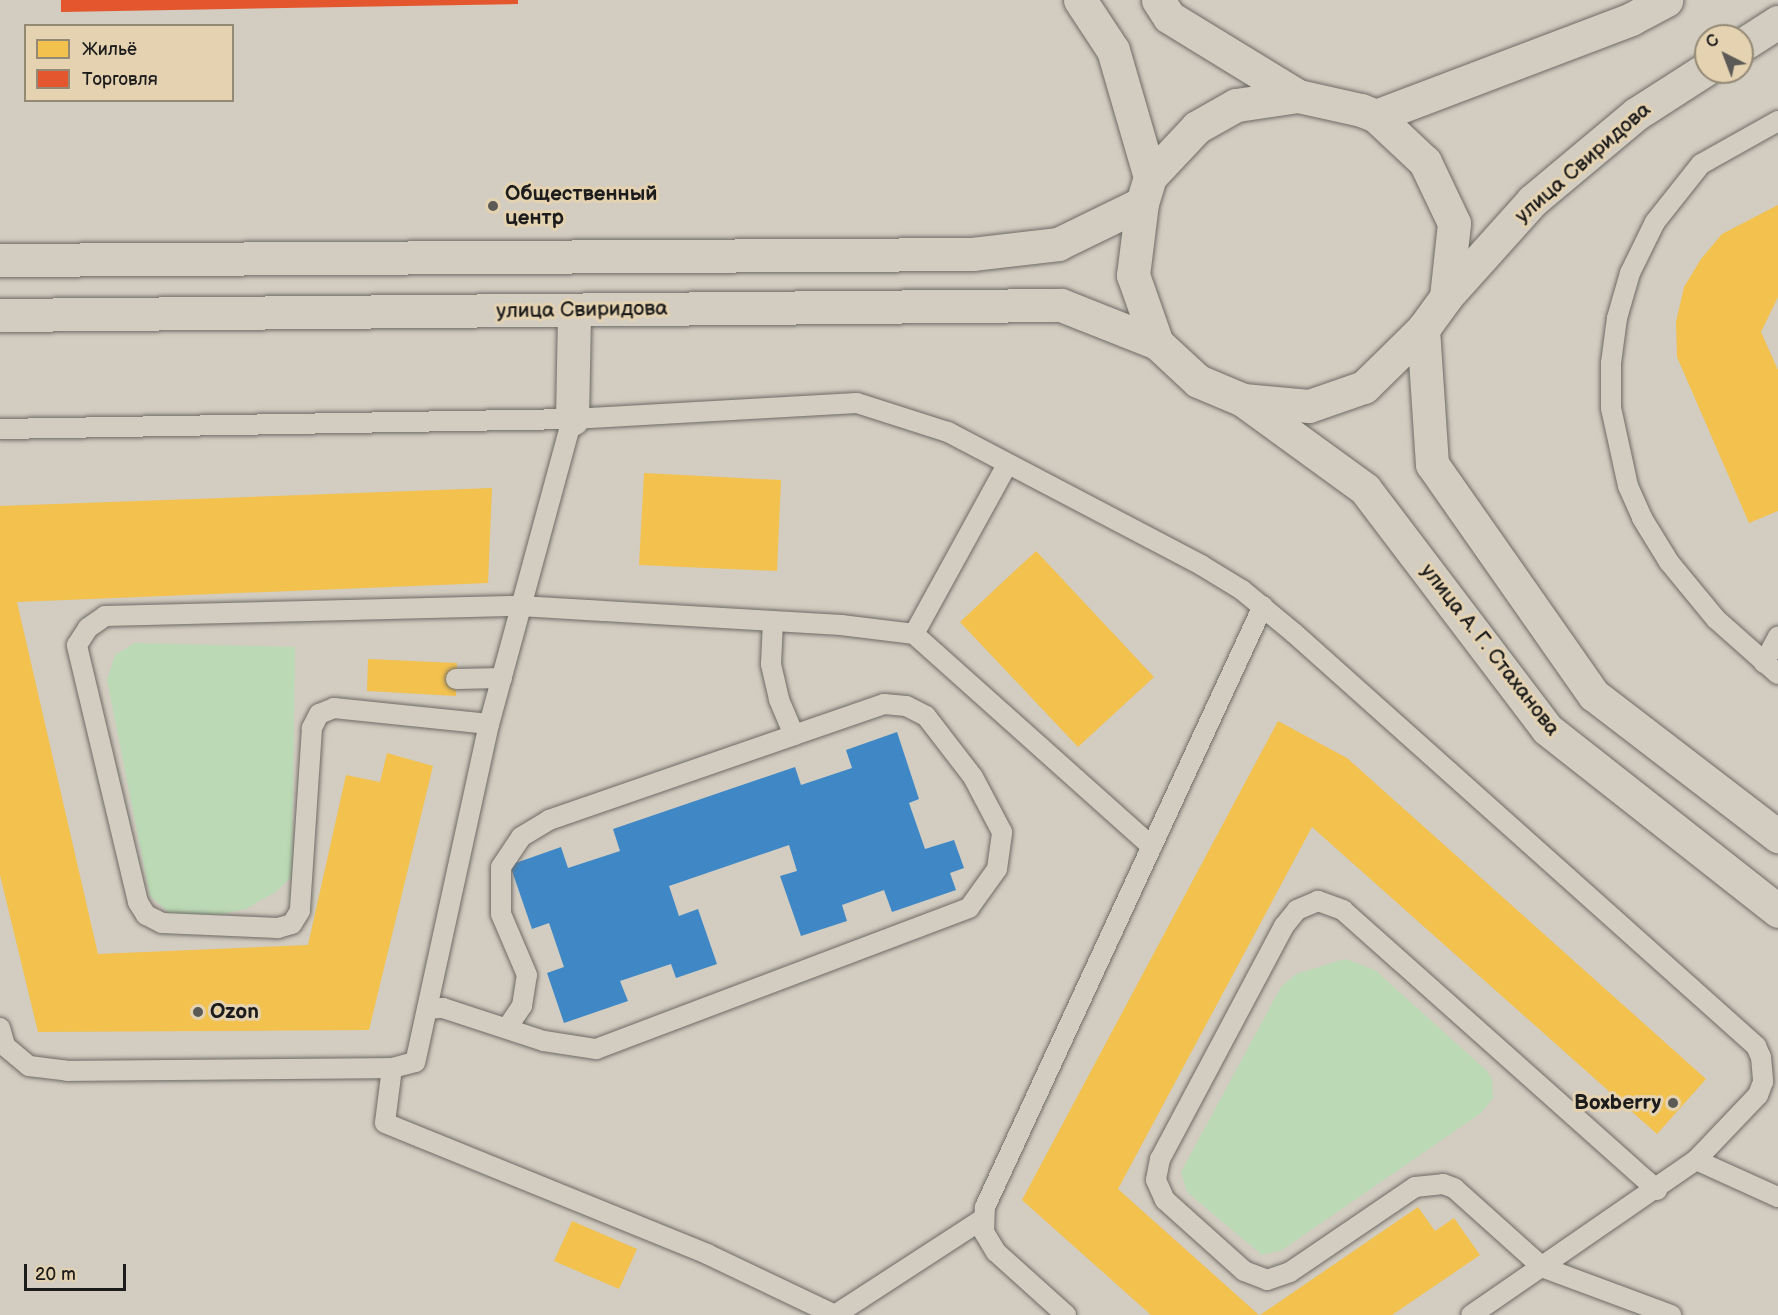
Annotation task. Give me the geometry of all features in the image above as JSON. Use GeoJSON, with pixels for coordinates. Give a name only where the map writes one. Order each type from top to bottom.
{"type":"FeatureCollection","features":[{"type":"Feature","properties":{"kind":"street"},"geometry":{"type":"LineString","coordinates":[[1080,0],[1113,50],[1146,190],[1133,275],[1157,343],[1198,381],[1243,400]]}},
{"type":"Feature","properties":{"kind":"street"},"geometry":{"type":"LineString","coordinates":[[1158,0],[1170,16],[1298,96],[1376,116],[1425,162],[1454,223],[1446,297]]}},
{"type":"Feature","properties":{"kind":"street"},"geometry":{"type":"LineString","coordinates":[[1376,116],[1630,20],[1666,0]]}},
{"type":"Feature","properties":{"kind":"street"},"geometry":{"type":"LineString","coordinates":[[1754,37],[1778,22]]}},
{"type":"Feature","properties":{"kind":"street","name":"улица Свиридова"},"geometry":{"type":"LineString","coordinates":[[1243,400],[1309,406],[1364,387],[1423,329],[1446,297],[1532,201],[1636,114],[1694,77]]}},
{"type":"Feature","properties":{"kind":"street"},"geometry":{"type":"LineString","coordinates":[[0,260],[972,254],[1059,244],[1146,190],[1206,121],[1236,105],[1298,96]]}},
{"type":"Feature","properties":{"kind":"street","name":"улица Свиридова"},"geometry":{"type":"LineString","coordinates":[[0,315],[1061,305],[1157,343]]}},
{"type":"Feature","properties":{"kind":"street"},"geometry":{"type":"LineString","coordinates":[[572,419],[574,310]]}},
{"type":"Feature","properties":{"kind":"street"},"geometry":{"type":"LineString","coordinates":[[1423,329],[1432,464],[1465,512],[1594,695],[1778,836]]}},
{"type":"Feature","properties":{"kind":"street","name":"улица А. Г. Стаханова"},"geometry":{"type":"LineString","coordinates":[[1243,400],[1365,489],[1547,729],[1778,911]]}},
{"type":"Feature","properties":{"kind":"lane"},"geometry":{"type":"LineString","coordinates":[[1778,121],[1701,164],[1655,222],[1630,273],[1617,318],[1611,363],[1611,408],[1628,486],[1642,518],[1669,562],[1716,619],[1771,668],[1778,637]]}},
{"type":"Feature","properties":{"kind":"lane"},"geometry":{"type":"LineString","coordinates":[[0,429],[572,419],[857,403],[948,432],[1201,565],[1263,606],[1756,1046],[1770,1062],[1758,1095],[1696,1160],[1657,1190],[1471,1315]]}},
{"type":"Feature","properties":{"kind":"lane"},"geometry":{"type":"LineString","coordinates":[[0,1028],[5,1046],[28,1066],[67,1071],[392,1068],[415,1062],[489,724],[572,419]]}},
{"type":"Feature","properties":{"kind":"lane"},"geometry":{"type":"LineString","coordinates":[[914,634],[1007,465]]}},
{"type":"Feature","properties":{"kind":"lane"},"geometry":{"type":"LineString","coordinates":[[489,724],[334,708],[319,714],[312,728],[300,911],[292,924],[278,928],[162,922],[146,915],[138,902],[77,645],[88,628],[105,616],[520,606],[773,621],[914,634],[1152,847]]}},
{"type":"Feature","properties":{"kind":"lane"},"geometry":{"type":"LineString","coordinates":[[1066,1315],[996,1252],[984,1232],[983,1219],[992,1192],[1263,606]]}},
{"type":"Feature","properties":{"kind":"lane"},"geometry":{"type":"LineString","coordinates":[[773,621],[771,664],[779,699],[794,735]]}},
{"type":"Feature","properties":{"kind":"lane"},"geometry":{"type":"LineString","coordinates":[[456,679],[502,678]]}},
{"type":"Feature","properties":{"kind":"lane"},"geometry":{"type":"LineString","coordinates":[[427,1009],[443,1008],[544,1041],[596,1049],[969,908],[997,869],[1002,832],[973,777],[926,716],[906,706],[884,704],[549,820],[521,837],[501,867],[501,914],[527,975],[522,1006],[507,1028]]}},
{"type":"Feature","properties":{"kind":"lane"},"geometry":{"type":"LineString","coordinates":[[1657,1190],[1344,910],[1318,901],[1297,910],[1160,1159],[1156,1180],[1159,1191],[1255,1278],[1277,1279],[1415,1186],[1435,1182],[1454,1188],[1542,1267],[1671,1315]]}},
{"type":"Feature","properties":{"kind":"lane"},"geometry":{"type":"LineString","coordinates":[[392,1068],[385,1123],[707,1254],[835,1315],[983,1219]]}},
{"type":"Feature","properties":{"kind":"lane"},"geometry":{"type":"LineString","coordinates":[[1696,1160],[1778,1197]]}},
{"type":"Feature","properties":{"kind":"green space"},"geometry":{"type":"Polygon","coordinates":[[[135,643],[295,647],[292,876],[277,891],[246,909],[211,916],[171,914],[150,896],[107,680],[115,655],[135,643]]]}},
{"type":"Feature","properties":{"kind":"green space"},"geometry":{"type":"Polygon","coordinates":[[[1345,959],[1375,970],[1487,1071],[1492,1079],[1493,1098],[1481,1113],[1282,1250],[1262,1255],[1187,1192],[1181,1172],[1281,987],[1296,974],[1345,959]]]}},
{"type":"Feature","properties":{"kind":"building: Жильё"},"geometry":{"type":"Polygon","coordinates":[[[1778,205],[1778,297],[1761,332],[1778,370],[1778,511],[1749,523],[1677,357],[1676,322],[1684,287],[1701,259],[1722,234],[1778,205]]]}},
{"type":"Feature","properties":{"kind":"building: Жильё"},"geometry":{"type":"Polygon","coordinates":[[[644,473],[781,480],[777,571],[639,565],[644,473]]]}},
{"type":"Feature","properties":{"kind":"building: Жильё"},"geometry":{"type":"Polygon","coordinates":[[[492,488],[488,583],[17,602],[98,954],[308,945],[346,775],[380,782],[387,753],[433,766],[369,1030],[38,1032],[0,875],[0,506],[492,488]]]}},
{"type":"Feature","properties":{"kind":"building: Жильё"},"geometry":{"type":"Polygon","coordinates":[[[1036,551],[1154,677],[1078,747],[960,622],[1036,551]]]}},
{"type":"Feature","properties":{"kind":"building: Жильё"},"geometry":{"type":"Polygon","coordinates":[[[368,659],[457,663],[456,696],[367,691],[368,659]]]}},
{"type":"Feature","properties":{"kind":"building: Жильё"},"geometry":{"type":"Polygon","coordinates":[[[1278,721],[1347,758],[1706,1079],[1657,1134],[1312,827],[1118,1189],[1259,1315],[1151,1315],[1022,1200],[1278,721]]]}},
{"type":"Feature","properties":{"kind":"building: Жильё"},"geometry":{"type":"Polygon","coordinates":[[[1418,1207],[1435,1231],[1454,1218],[1480,1255],[1392,1315],[1260,1315],[1418,1207]]]}},
{"type":"Feature","properties":{"kind":"building: Жильё"},"geometry":{"type":"Polygon","coordinates":[[[572,1221],[637,1249],[619,1289],[554,1261],[572,1221]]]}},
{"type":"Feature","properties":{"kind":"building: Торговля"},"geometry":{"type":"Polygon","coordinates":[[[61,0],[518,0],[518,4],[61,12],[61,0]]]}},
{"type":"Feature","properties":{"kind":"building: Школы"},"geometry":{"type":"Polygon","coordinates":[[[897,732],[919,799],[909,803],[925,849],[954,840],[964,868],[950,873],[956,890],[892,912],[884,890],[842,905],[847,921],[801,936],[780,876],[797,871],[789,845],[669,886],[679,916],[698,909],[717,964],[676,978],[671,964],[620,981],[628,1001],[564,1023],[547,973],[564,967],[549,923],[532,929],[510,865],[561,847],[568,868],[620,851],[613,829],[795,767],[801,785],[852,768],[846,750],[897,732]]]}},
{"type":"Feature","properties":{"kind":"place","name":"Общественный центр"},"geometry":{"type":"Point","coordinates":[493,206]}},
{"type":"Feature","properties":{"kind":"place","name":"Ozon"},"geometry":{"type":"Point","coordinates":[198,1012]}},
{"type":"Feature","properties":{"kind":"place","name":"Boxberry"},"geometry":{"type":"Point","coordinates":[1673,1103]}}]}
